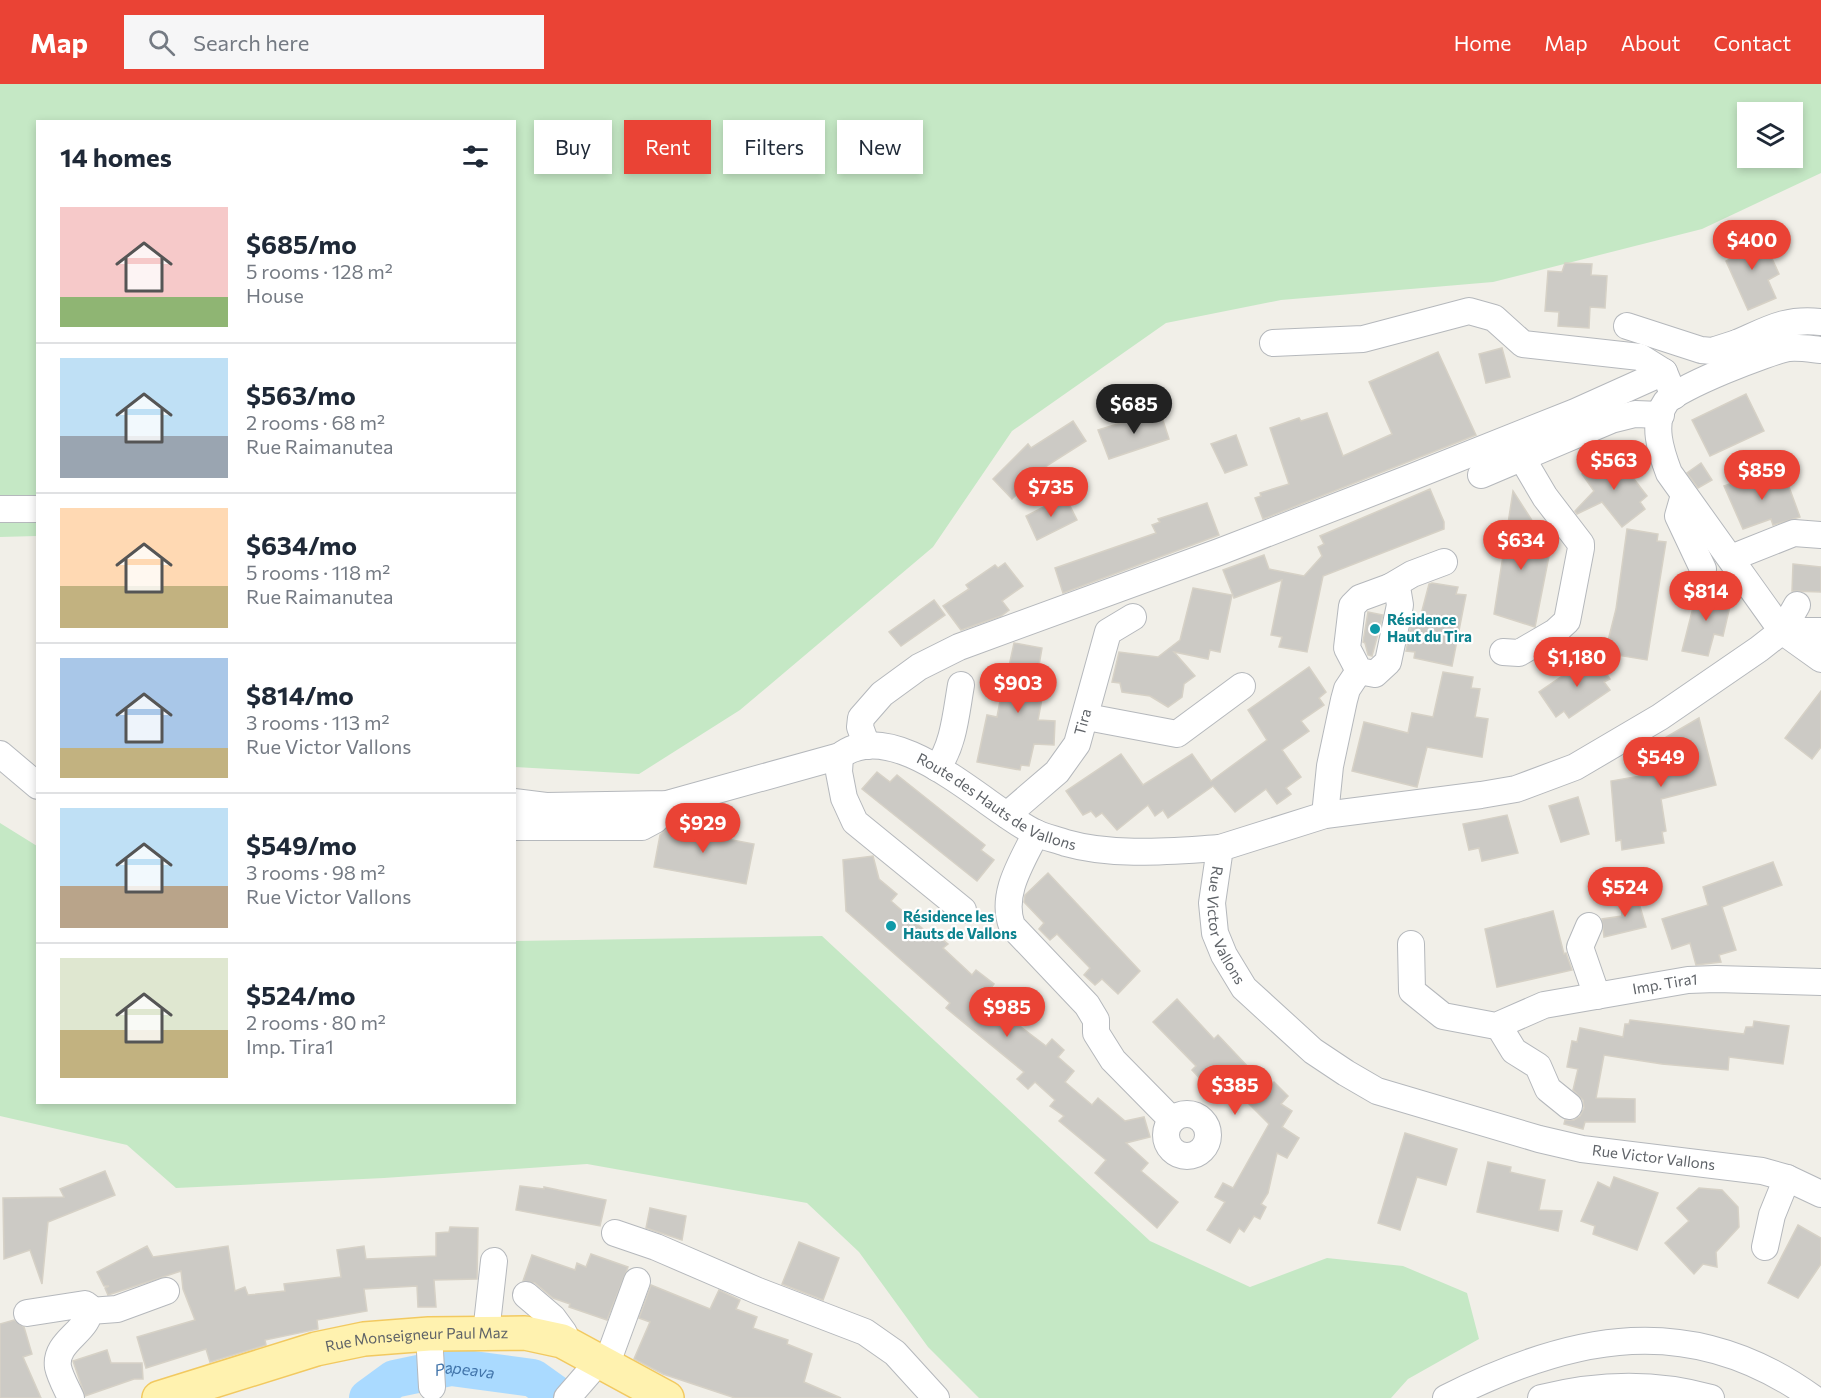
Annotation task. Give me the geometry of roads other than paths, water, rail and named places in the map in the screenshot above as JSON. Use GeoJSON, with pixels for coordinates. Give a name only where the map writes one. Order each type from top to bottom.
{"type":"FeatureCollection","features":[{"type":"Feature","properties":{"kind":"main road","name":"Rue Monseigneur Paul Maz"},"geometry":{"type":"LineString","coordinates":[[159,1398],[316,1349],[364,1339],[436,1347],[486,1333],[525,1333],[562,1341],[668,1398]]}},
{"type":"Feature","properties":{"kind":"street"},"geometry":{"type":"LineString","coordinates":[[1273,343],[1363,339],[1469,311],[1494,318],[1522,344],[1641,357],[1664,372]]}},
{"type":"Feature","properties":{"kind":"street"},"geometry":{"type":"LineString","coordinates":[[1481,475],[1611,420],[1667,405],[1741,353],[1794,320],[1821,322]]}},
{"type":"Feature","properties":{"kind":"street"},"geometry":{"type":"LineString","coordinates":[[1627,326],[1701,350],[1741,353],[1789,348],[1821,350]]}},
{"type":"Feature","properties":{"kind":"street"},"geometry":{"type":"LineString","coordinates":[[1664,372],[1667,405],[1659,449],[1669,473],[1782,631],[1821,659]]}},
{"type":"Feature","properties":{"kind":"street"},"geometry":{"type":"LineString","coordinates":[[867,746],[860,727],[861,718],[882,694],[919,667],[959,647],[1219,552],[1412,477],[1575,412],[1664,372]]}},
{"type":"Feature","properties":{"kind":"street"},"geometry":{"type":"LineString","coordinates":[[1503,652],[1519,652],[1555,632],[1567,621],[1581,548],[1581,544],[1545,497],[1522,458]]}},
{"type":"Feature","properties":{"kind":"street"},"geometry":{"type":"LineString","coordinates":[[1684,495],[1678,516],[1703,569]]}},
{"type":"Feature","properties":{"kind":"street"},"geometry":{"type":"LineString","coordinates":[[0,509],[36,509]]}},
{"type":"Feature","properties":{"kind":"street"},"geometry":{"type":"LineString","coordinates":[[1731,558],[1794,533],[1821,535]]}},
{"type":"Feature","properties":{"kind":"street"},"geometry":{"type":"LineString","coordinates":[[1359,671],[1347,648],[1352,606],[1360,598],[1444,562]]}},
{"type":"Feature","properties":{"kind":"street"},"geometry":{"type":"LineString","coordinates":[[1359,671],[1375,674],[1388,662],[1400,605],[1398,593],[1390,587]]}},
{"type":"Feature","properties":{"kind":"street"},"geometry":{"type":"LineString","coordinates":[[1782,631],[1797,604]]}},
{"type":"Feature","properties":{"kind":"street","name":"Tira"},"geometry":{"type":"LineString","coordinates":[[1007,815],[1057,772],[1077,744],[1087,717],[1108,632],[1132,617]]}},
{"type":"Feature","properties":{"kind":"street"},"geometry":{"type":"LineString","coordinates":[[1782,631],[1821,631]]}},
{"type":"Feature","properties":{"kind":"street","name":"Rue Victor Vallons"},"geometry":{"type":"LineString","coordinates":[[1782,631],[1660,717],[1575,767],[1516,789],[1324,814],[1220,848],[1212,903],[1215,933],[1224,955],[1244,988],[1313,1051],[1377,1091],[1496,1128],[1571,1146],[1717,1164],[1787,1178],[1821,1194]]}},
{"type":"Feature","properties":{"kind":"street"},"geometry":{"type":"LineString","coordinates":[[1324,814],[1330,766],[1344,699],[1347,689],[1359,671]]}},
{"type":"Feature","properties":{"kind":"street"},"geometry":{"type":"LineString","coordinates":[[937,768],[950,744],[961,686]]}},
{"type":"Feature","properties":{"kind":"street"},"geometry":{"type":"LineString","coordinates":[[1087,717],[1177,734],[1242,686]]}},
{"type":"Feature","properties":{"kind":"street","name":"Route des Hauts de Vallons"},"geometry":{"type":"LineString","coordinates":[[667,804],[840,756],[848,750],[874,744],[894,748],[937,768],[1036,833],[1070,844],[1120,850],[1220,848]]}},
{"type":"Feature","properties":{"kind":"street"},"geometry":{"type":"LineString","coordinates":[[0,754],[36,784]]}},
{"type":"Feature","properties":{"kind":"street"},"geometry":{"type":"LineString","coordinates":[[840,756],[839,772],[843,798],[855,822],[963,910]]}},
{"type":"Feature","properties":{"kind":"street"},"geometry":{"type":"LineString","coordinates":[[516,802],[546,806],[667,804]]}},
{"type":"Feature","properties":{"kind":"street"},"geometry":{"type":"LineString","coordinates":[[516,827],[642,826],[655,820],[667,804]]}},
{"type":"Feature","properties":{"kind":"street"},"geometry":{"type":"LineString","coordinates":[[1036,833],[1008,899],[1007,913],[1012,926],[1087,1005],[1096,1020],[1096,1033],[1113,1060],[1172,1120]]}},
{"type":"Feature","properties":{"kind":"street"},"geometry":{"type":"LineString","coordinates":[[1589,926],[1580,947],[1597,996]]}},
{"type":"Feature","properties":{"kind":"street"},"geometry":{"type":"LineString","coordinates":[[1411,944],[1412,991],[1443,1016],[1496,1026],[1510,1021]]}},
{"type":"Feature","properties":{"kind":"street","name":"Imp. Tira1"},"geometry":{"type":"LineString","coordinates":[[1510,1021],[1544,1005],[1698,980],[1821,982]]}},
{"type":"Feature","properties":{"kind":"street"},"geometry":{"type":"LineString","coordinates":[[1510,1021],[1503,1033],[1514,1051],[1538,1066],[1548,1089],[1569,1106]]}},
{"type":"Feature","properties":{"kind":"street"},"geometry":{"type":"LineString","coordinates":[[1765,1247],[1772,1215],[1787,1178]]}},
{"type":"Feature","properties":{"kind":"street"},"geometry":{"type":"LineString","coordinates":[[615,1233],[656,1246],[758,1291],[865,1332],[895,1353],[936,1398]]}},
{"type":"Feature","properties":{"kind":"street"},"geometry":{"type":"LineString","coordinates":[[486,1333],[494,1261]]}},
{"type":"Feature","properties":{"kind":"street"},"geometry":{"type":"LineString","coordinates":[[569,1396],[603,1362],[637,1281]]}},
{"type":"Feature","properties":{"kind":"street"},"geometry":{"type":"LineString","coordinates":[[90,1311],[117,1309],[166,1291]]}},
{"type":"Feature","properties":{"kind":"street"},"geometry":{"type":"LineString","coordinates":[[526,1295],[553,1318],[564,1333],[562,1341]]}},
{"type":"Feature","properties":{"kind":"street"},"geometry":{"type":"LineString","coordinates":[[27,1313],[85,1304],[90,1311],[89,1318],[60,1349],[58,1367],[71,1398]]}},
{"type":"Feature","properties":{"kind":"street"},"geometry":{"type":"LineString","coordinates":[[1446,1398],[1500,1373],[1583,1347],[1658,1340],[1691,1343],[1757,1363],[1814,1398]]}},
{"type":"Feature","properties":{"kind":"street"},"geometry":{"type":"LineString","coordinates":[[436,1347],[437,1387]]}},
{"type":"Feature","properties":{"kind":"street"},"geometry":{"type":"LineString","coordinates":[[1541,1398],[1570,1390],[1617,1387],[1662,1388],[1712,1398]]}},
{"type":"Feature","properties":{"kind":"waterway","name":"Papeava"},"geometry":{"type":"LineString","coordinates":[[368,1398],[394,1379],[451,1367],[533,1378],[561,1398]]}},
{"type":"Feature","properties":{"kind":"place","name":"Résidence Haut du Tira"},"geometry":{"type":"Point","coordinates":[1375,629]}},
{"type":"Feature","properties":{"kind":"place","name":"Résidence les Hauts de Vallons"},"geometry":{"type":"Point","coordinates":[891,926]}}]}
